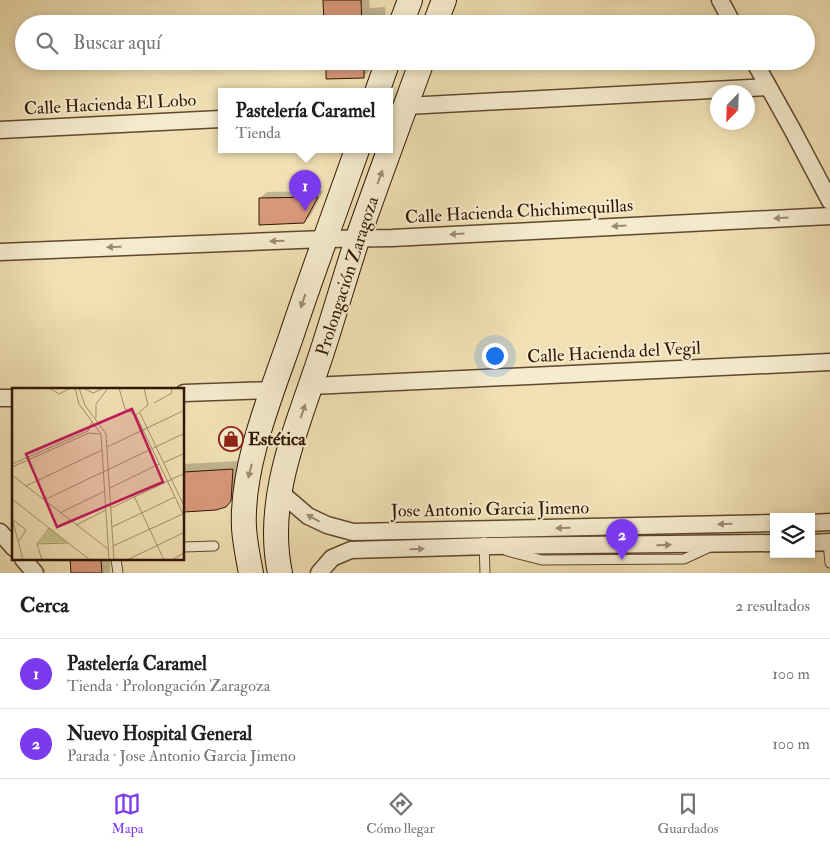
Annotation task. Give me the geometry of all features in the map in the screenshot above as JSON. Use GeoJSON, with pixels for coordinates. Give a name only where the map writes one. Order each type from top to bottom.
{"type":"FeatureCollection","features":[{"type":"Feature","properties":{"kind":"main road"},"geometry":{"type":"LineString","coordinates":[[404,15],[410,0]]}},
{"type":"Feature","properties":{"kind":"main road"},"geometry":{"type":"LineString","coordinates":[[438,15],[444,0]]}},
{"type":"Feature","properties":{"kind":"main road"},"geometry":{"type":"LineString","coordinates":[[378,88],[385,70]]}},
{"type":"Feature","properties":{"kind":"main road","name":"Prolongación Zaragoza"},"geometry":{"type":"LineString","coordinates":[[393,142],[419,70]]}},
{"type":"Feature","properties":{"kind":"main road","name":"Prolongación Zaragoza"},"geometry":{"type":"LineString","coordinates":[[251,573],[244,528],[245,497],[249,472],[273,390],[356,153]]}},
{"type":"Feature","properties":{"kind":"main road","name":"Prolongación Zaragoza"},"geometry":{"type":"LineString","coordinates":[[280,573],[276,533],[280,492],[289,453],[358,239],[389,153]]}},
{"type":"Feature","properties":{"kind":"street"},"geometry":{"type":"LineString","coordinates":[[720,0],[728,15]]}},
{"type":"Feature","properties":{"kind":"street"},"geometry":{"type":"LineString","coordinates":[[759,70],[830,201]]}},
{"type":"Feature","properties":{"kind":"street"},"geometry":{"type":"LineString","coordinates":[[406,106],[768,87]]}},
{"type":"Feature","properties":{"kind":"street","name":"Calle Hacienda El Lobo"},"geometry":{"type":"LineString","coordinates":[[0,130],[218,119]]}},
{"type":"Feature","properties":{"kind":"street","name":"Calle Hacienda Chichimequillas"},"geometry":{"type":"LineString","coordinates":[[0,252],[358,239],[830,216]]}},
{"type":"Feature","properties":{"kind":"street","name":"Calle Hacienda del Vegil"},"geometry":{"type":"LineString","coordinates":[[311,386],[830,362]]}},
{"type":"Feature","properties":{"kind":"street"},"geometry":{"type":"LineString","coordinates":[[185,393],[273,390]]}},
{"type":"Feature","properties":{"kind":"street","name":"Jose Antonio Garcia Jimeno"},"geometry":{"type":"LineString","coordinates":[[280,492],[308,516],[327,525],[353,532],[770,523]]}},
{"type":"Feature","properties":{"kind":"street"},"geometry":{"type":"LineString","coordinates":[[815,523],[830,522]]}},
{"type":"Feature","properties":{"kind":"street"},"geometry":{"type":"LineString","coordinates":[[390,531],[391,550]]}},
{"type":"Feature","properties":{"kind":"street"},"geometry":{"type":"LineString","coordinates":[[0,532],[12,546]]}},
{"type":"Feature","properties":{"kind":"street"},"geometry":{"type":"LineString","coordinates":[[815,543],[829,542]]}},
{"type":"Feature","properties":{"kind":"street"},"geometry":{"type":"LineString","coordinates":[[319,573],[332,558],[351,550],[770,543]]}},
{"type":"Feature","properties":{"kind":"street"},"geometry":{"type":"LineString","coordinates":[[24,560],[35,573]]}},
{"type":"Feature","properties":{"kind":"lane"},"geometry":{"type":"LineString","coordinates":[[482,530],[489,547],[485,573]]}},
{"type":"Feature","properties":{"kind":"lane"},"geometry":{"type":"LineString","coordinates":[[829,542],[830,563]]}},
{"type":"Feature","properties":{"kind":"lane"},"geometry":{"type":"LineString","coordinates":[[185,547],[214,546]]}},
{"type":"Feature","properties":{"kind":"lane"},"geometry":{"type":"LineString","coordinates":[[116,560],[118,573]]}},
{"type":"Feature","properties":{"kind":"building"},"geometry":{"type":"Polygon","coordinates":[[[323,0],[361,0],[362,15],[324,15],[323,0]]]}},
{"type":"Feature","properties":{"kind":"building"},"geometry":{"type":"Polygon","coordinates":[[[326,70],[364,70],[364,78],[326,79],[326,70]]]}},
{"type":"Feature","properties":{"kind":"building"},"geometry":{"type":"Polygon","coordinates":[[[318,197],[304,223],[259,225],[259,198],[318,197]]]}},
{"type":"Feature","properties":{"kind":"building"},"geometry":{"type":"Polygon","coordinates":[[[233,469],[231,501],[226,507],[216,510],[185,512],[185,472],[233,469]]]}},
{"type":"Feature","properties":{"kind":"building"},"geometry":{"type":"Polygon","coordinates":[[[70,560],[101,560],[102,573],[71,573],[70,560]]]}},
{"type":"Feature","properties":{"kind":"place","name":"Pastelería Caramel"},"geometry":{"type":"Point","coordinates":[305,211]}},
{"type":"Feature","properties":{"kind":"place","name":"Estética"},"geometry":{"type":"Point","coordinates":[231,439]}},
{"type":"Feature","properties":{"kind":"place","name":"Nuevo Hospital General"},"geometry":{"type":"Point","coordinates":[622,560]}}]}
